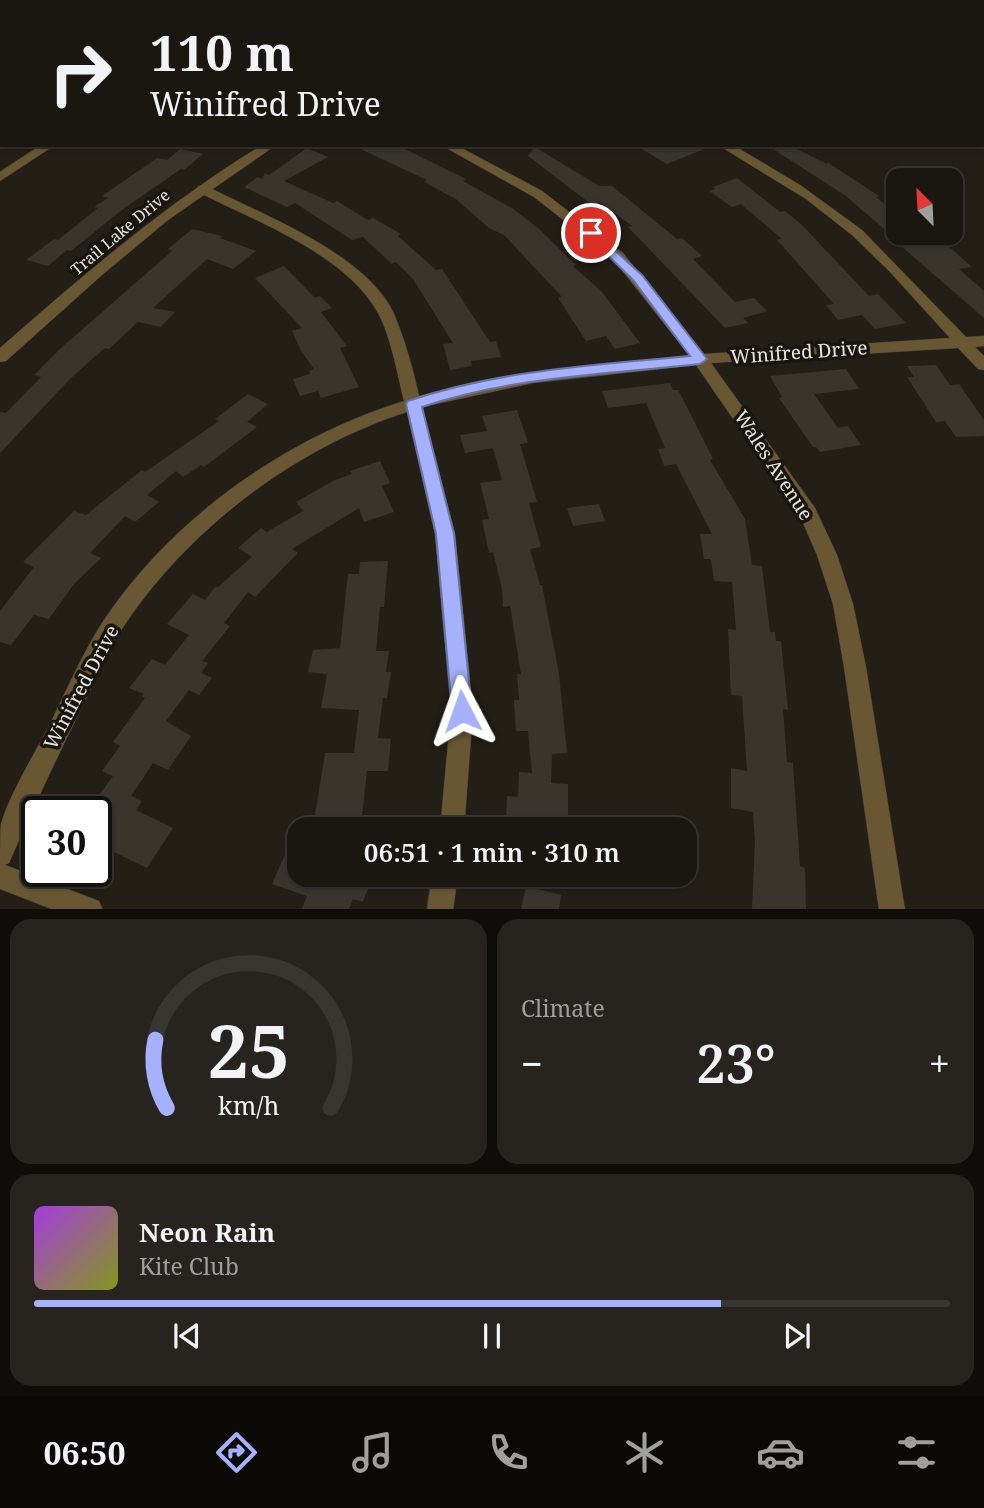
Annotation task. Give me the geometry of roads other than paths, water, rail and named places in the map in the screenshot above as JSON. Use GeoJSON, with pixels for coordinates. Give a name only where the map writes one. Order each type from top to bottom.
{"type":"FeatureCollection","features":[{"type":"Feature","properties":{"kind":"street"},"geometry":{"type":"LineString","coordinates":[[0,177],[46,147]]}},
{"type":"Feature","properties":{"kind":"street","name":"Trail Lake Drive"},"geometry":{"type":"LineString","coordinates":[[0,357],[166,215],[267,147]]}},
{"type":"Feature","properties":{"kind":"street","name":"Wales Avenue"},"geometry":{"type":"LineString","coordinates":[[451,147],[495,168],[538,194],[600,241],[638,278],[700,359],[808,513],[827,555],[843,604],[892,909]]}},
{"type":"Feature","properties":{"kind":"street"},"geometry":{"type":"LineString","coordinates":[[728,147],[837,216],[866,242],[984,365]]}},
{"type":"Feature","properties":{"kind":"street"},"geometry":{"type":"LineString","coordinates":[[202,189],[310,244],[356,275],[386,313],[413,404],[445,534],[462,711],[453,817]]}},
{"type":"Feature","properties":{"kind":"street","name":"Winifred Drive"},"geometry":{"type":"LineString","coordinates":[[0,854],[41,762],[114,623],[155,571],[214,515],[305,450],[368,419],[413,404],[445,394],[531,377],[820,349],[984,341]]}},
{"type":"Feature","properties":{"kind":"street"},"geometry":{"type":"LineString","coordinates":[[0,876],[90,909]]}},
{"type":"Feature","properties":{"kind":"street"},"geometry":{"type":"LineString","coordinates":[[440,909],[443,887]]}}]}
